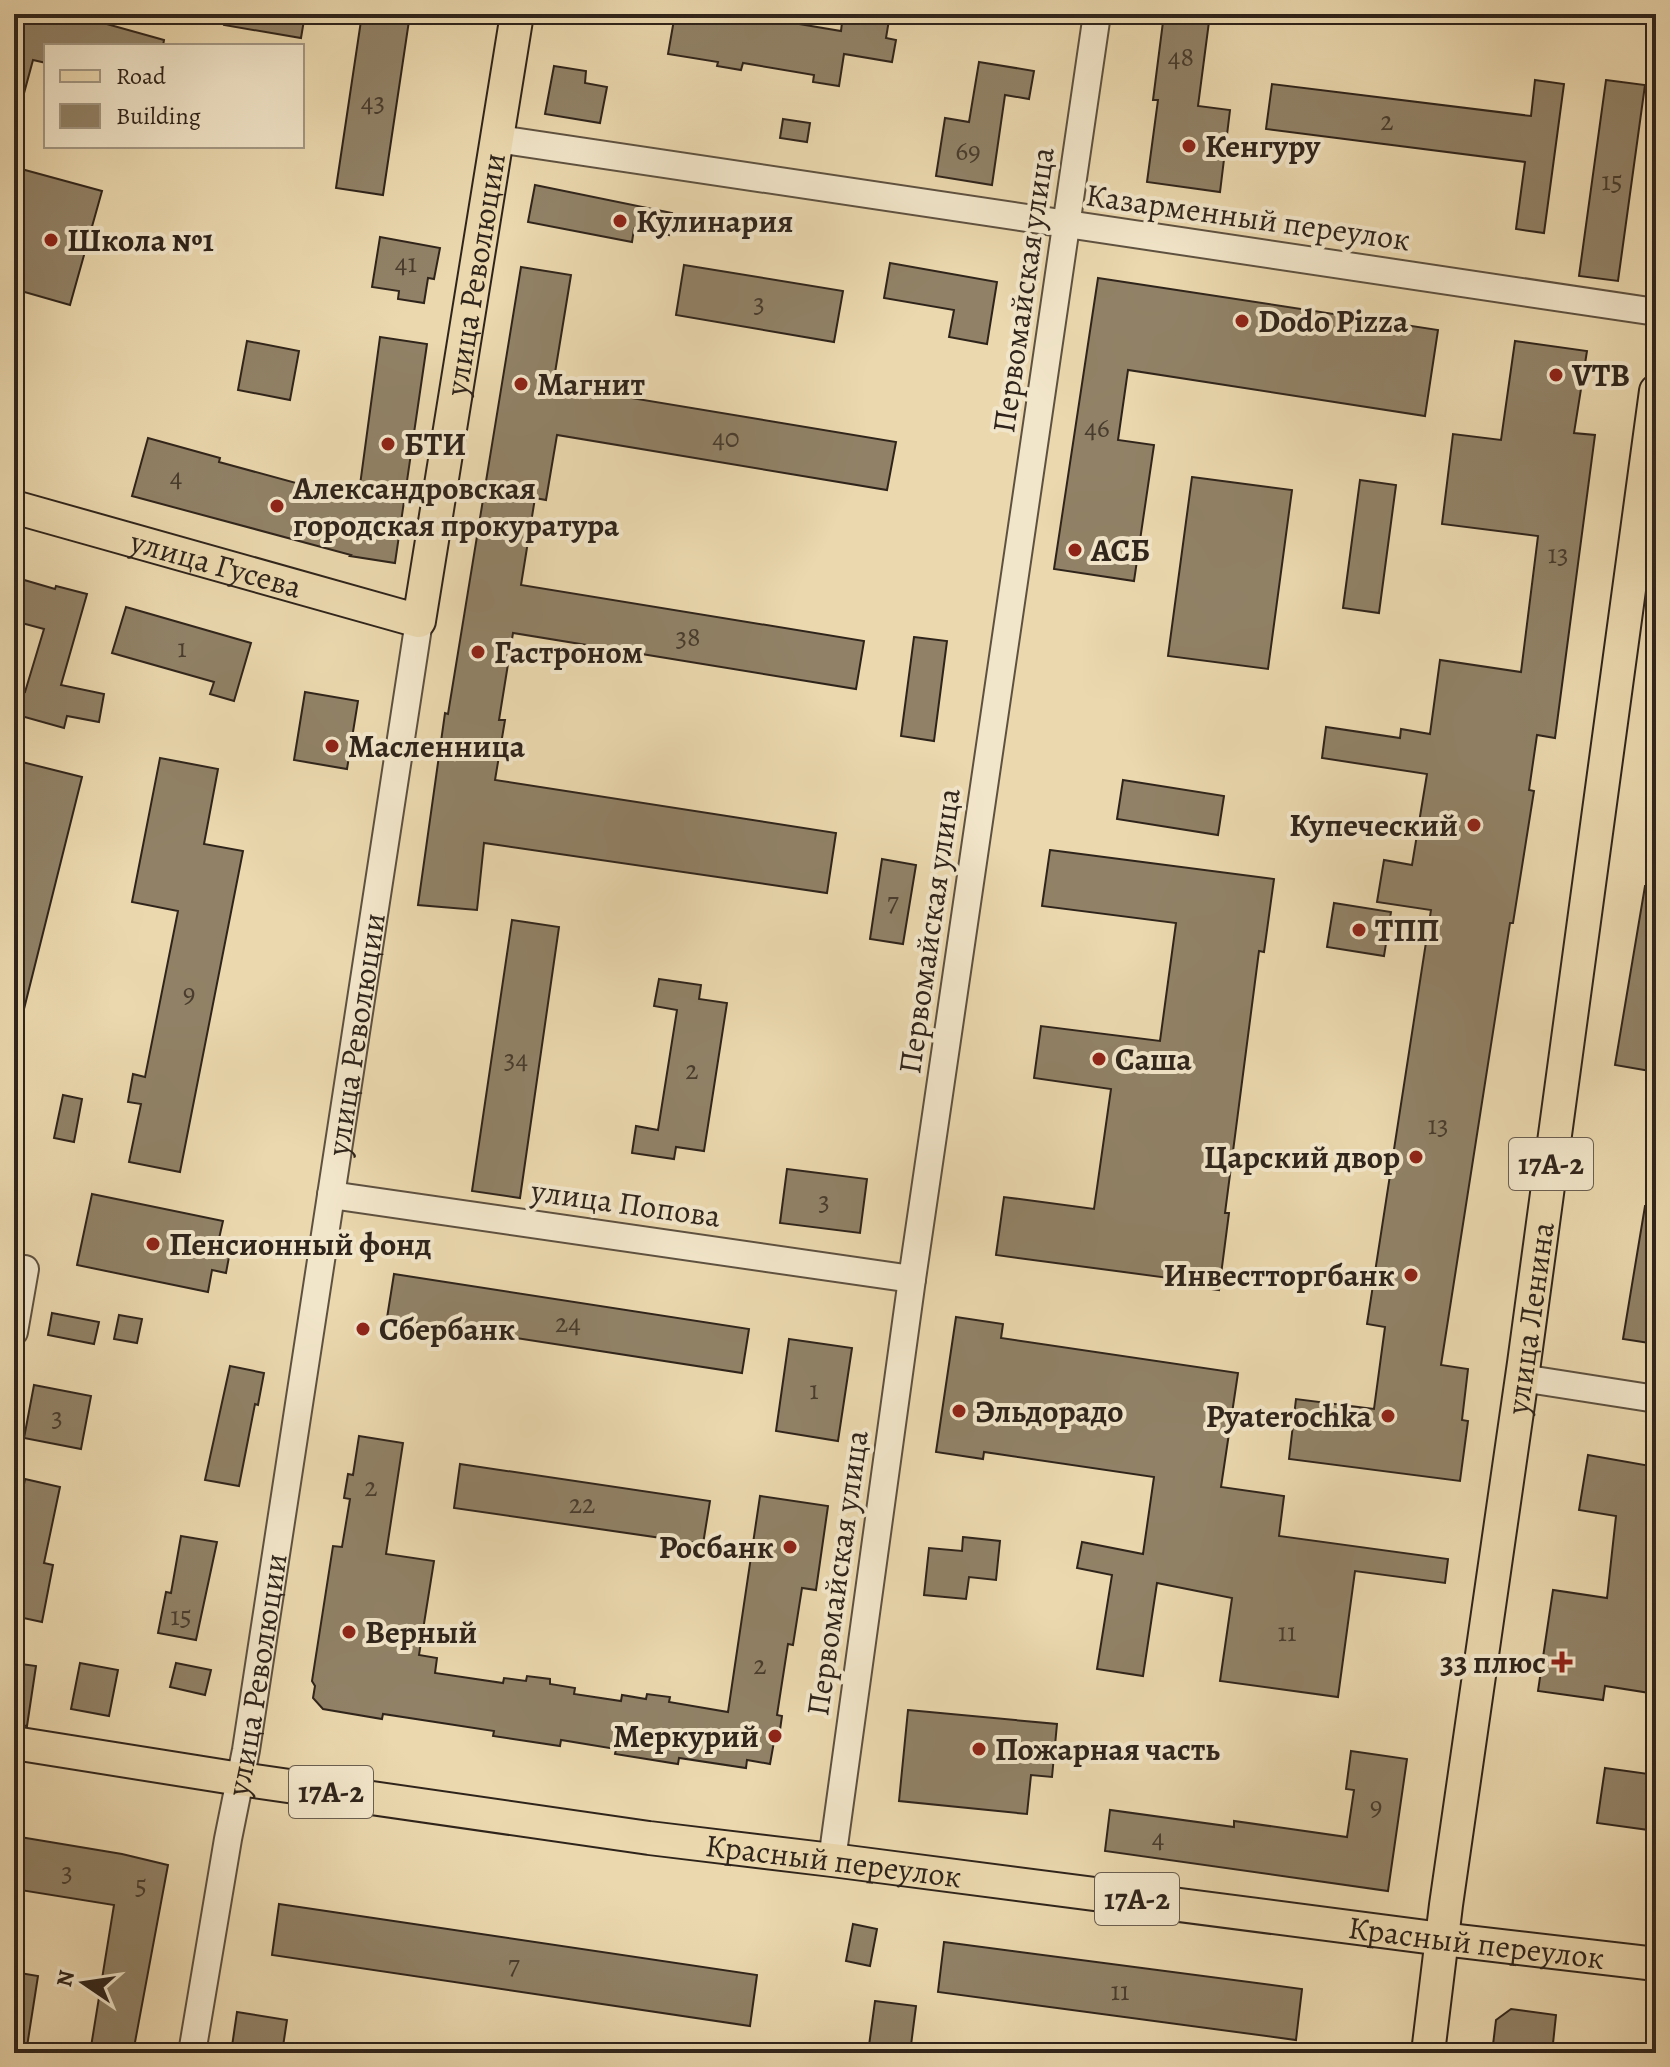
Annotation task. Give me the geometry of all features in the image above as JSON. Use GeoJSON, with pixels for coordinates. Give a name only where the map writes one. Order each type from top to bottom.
{"type":"FeatureCollection","features":[{"type":"Feature","properties":{"kind":"main road","name":"улица Революции"},"geometry":{"type":"LineString","coordinates":[[419,621],[517,14]]}},
{"type":"Feature","properties":{"kind":"main road","name":"улица Ленина"},"geometry":{"type":"LineString","coordinates":[[1428,2053],[1656,391]]}},
{"type":"Feature","properties":{"kind":"main road","name":"улица Гусева"},"geometry":{"type":"LineString","coordinates":[[14,507],[419,621]]}},
{"type":"Feature","properties":{"kind":"main road","name":"Красный переулок"},"geometry":{"type":"LineString","coordinates":[[14,1743],[649,1838],[1656,1964]]}},
{"type":"Feature","properties":{"kind":"street","name":"Первомайская улица"},"geometry":{"type":"LineString","coordinates":[[832,1860],[912,1279],[1097,14]]}},
{"type":"Feature","properties":{"kind":"street","name":"Казарменный переулок"},"geometry":{"type":"LineString","coordinates":[[498,139],[1656,312]]}},
{"type":"Feature","properties":{"kind":"street","name":"улица Революции"},"geometry":{"type":"LineString","coordinates":[[192,2053],[240,1779],[419,621]]}},
{"type":"Feature","properties":{"kind":"street","name":"улица Попова"},"geometry":{"type":"LineString","coordinates":[[331,1195],[912,1279]]}},
{"type":"Feature","properties":{"kind":"street"},"geometry":{"type":"LineString","coordinates":[[14,1332],[25,1269]]}},
{"type":"Feature","properties":{"kind":"street"},"geometry":{"type":"LineString","coordinates":[[1522,1378],[1656,1399]]}},
{"type":"Feature","properties":{"kind":"building"},"geometry":{"type":"Polygon","coordinates":[[[14,14],[71,14],[164,40],[163,44],[44,44],[44,63],[33,60],[20,108],[14,107],[14,14]]]}},
{"type":"Feature","properties":{"kind":"building"},"geometry":{"type":"Polygon","coordinates":[[[225,14],[305,14],[301,38],[224,25],[225,14]]]}},
{"type":"Feature","properties":{"kind":"building"},"geometry":{"type":"Polygon","coordinates":[[[362,14],[410,14],[383,195],[336,188],[362,14]]]}},
{"type":"Feature","properties":{"kind":"building"},"geometry":{"type":"Polygon","coordinates":[[[675,14],[739,14],[841,31],[843,14],[890,14],[886,38],[896,40],[892,62],[844,54],[839,86],[813,82],[814,75],[743,63],[741,70],[717,66],[718,62],[668,54],[675,14]]]}},
{"type":"Feature","properties":{"kind":"building"},"geometry":{"type":"Polygon","coordinates":[[[1164,14],[1210,14],[1198,106],[1230,110],[1220,192],[1147,182],[1158,100],[1153,100],[1164,14]]]}},
{"type":"Feature","properties":{"kind":"building"},"geometry":{"type":"Polygon","coordinates":[[[979,62],[1034,71],[1029,99],[1005,95],[992,185],[936,176],[945,118],[969,122],[979,62]]]}},
{"type":"Feature","properties":{"kind":"building"},"geometry":{"type":"Polygon","coordinates":[[[554,66],[586,71],[585,83],[607,87],[600,123],[545,114],[554,66]]]}},
{"type":"Feature","properties":{"kind":"building"},"geometry":{"type":"Polygon","coordinates":[[[1535,80],[1564,84],[1544,233],[1516,229],[1525,162],[1266,129],[1272,84],[1531,116],[1535,80]]]}},
{"type":"Feature","properties":{"kind":"building"},"geometry":{"type":"Polygon","coordinates":[[[1606,80],[1645,85],[1618,281],[1579,276],[1606,80]]]}},
{"type":"Feature","properties":{"kind":"building"},"geometry":{"type":"Polygon","coordinates":[[[783,119],[810,123],[807,142],[780,138],[783,119]]]}},
{"type":"Feature","properties":{"kind":"building","name":"Школа №1"},"geometry":{"type":"Polygon","coordinates":[[[14,167],[102,191],[70,305],[14,289],[14,167]]]}},
{"type":"Feature","properties":{"kind":"building"},"geometry":{"type":"Polygon","coordinates":[[[535,185],[672,213],[669,235],[634,229],[632,242],[528,222],[535,185]]]}},
{"type":"Feature","properties":{"kind":"building"},"geometry":{"type":"Polygon","coordinates":[[[380,237],[440,248],[434,279],[428,278],[424,303],[398,299],[399,291],[372,287],[380,237]]]}},
{"type":"Feature","properties":{"kind":"building"},"geometry":{"type":"Polygon","coordinates":[[[890,263],[997,282],[987,344],[949,337],[954,310],[884,298],[890,263]]]}},
{"type":"Feature","properties":{"kind":"building"},"geometry":{"type":"Polygon","coordinates":[[[684,265],[843,291],[834,342],[676,315],[684,265]]]}},
{"type":"Feature","properties":{"kind":"building"},"geometry":{"type":"Polygon","coordinates":[[[521,267],[571,275],[553,385],[896,442],[887,490],[557,435],[546,500],[535,498],[521,585],[864,641],[856,689],[513,633],[499,720],[505,720],[495,780],[836,833],[827,893],[484,843],[477,910],[418,905],[445,713],[448,714],[521,267]]]}},
{"type":"Feature","properties":{"kind":"building"},"geometry":{"type":"Polygon","coordinates":[[[1098,278],[1438,330],[1425,416],[1128,370],[1118,440],[1154,445],[1134,581],[1054,569],[1098,278]]]}},
{"type":"Feature","properties":{"kind":"building"},"geometry":{"type":"Polygon","coordinates":[[[380,337],[427,344],[395,563],[350,556],[132,496],[148,438],[220,458],[219,462],[358,500],[380,337]]]}},
{"type":"Feature","properties":{"kind":"building"},"geometry":{"type":"Polygon","coordinates":[[[247,341],[299,351],[290,400],[238,390],[247,341]]]}},
{"type":"Feature","properties":{"kind":"building"},"geometry":{"type":"Polygon","coordinates":[[[1515,341],[1587,351],[1574,433],[1595,435],[1555,738],[1537,735],[1529,790],[1534,791],[1513,923],[1510,923],[1441,1365],[1468,1369],[1462,1420],[1468,1421],[1460,1481],[1289,1459],[1296,1399],[1374,1409],[1385,1327],[1367,1324],[1431,910],[1377,902],[1384,860],[1412,865],[1427,774],[1322,758],[1326,727],[1400,738],[1401,729],[1430,734],[1440,660],[1521,672],[1538,536],[1442,524],[1453,434],[1501,440],[1515,341]]]}},
{"type":"Feature","properties":{"kind":"building"},"geometry":{"type":"Polygon","coordinates":[[[1192,477],[1292,490],[1268,669],[1168,656],[1192,477]]]}},
{"type":"Feature","properties":{"kind":"building"},"geometry":{"type":"Polygon","coordinates":[[[1360,480],[1396,485],[1379,613],[1343,608],[1360,480]]]}},
{"type":"Feature","properties":{"kind":"building"},"geometry":{"type":"Polygon","coordinates":[[[14,577],[87,594],[61,685],[104,694],[99,722],[67,716],[64,728],[14,714],[14,688],[25,692],[44,629],[14,621],[14,577]]]}},
{"type":"Feature","properties":{"kind":"building"},"geometry":{"type":"Polygon","coordinates":[[[126,607],[251,643],[234,701],[210,694],[214,682],[112,653],[126,607]]]}},
{"type":"Feature","properties":{"kind":"building"},"geometry":{"type":"Polygon","coordinates":[[[914,637],[947,641],[934,741],[901,736],[914,637]]]}},
{"type":"Feature","properties":{"kind":"building"},"geometry":{"type":"Polygon","coordinates":[[[305,692],[358,701],[347,769],[294,760],[305,692]]]}},
{"type":"Feature","properties":{"kind":"building"},"geometry":{"type":"Polygon","coordinates":[[[160,758],[218,769],[204,844],[243,851],[180,1172],[129,1162],[141,1104],[128,1102],[133,1074],[145,1077],[178,911],[132,902],[160,758]]]}},
{"type":"Feature","properties":{"kind":"building"},"geometry":{"type":"Polygon","coordinates":[[[14,760],[82,777],[21,1021],[14,1020],[14,760]]]}},
{"type":"Feature","properties":{"kind":"building"},"geometry":{"type":"Polygon","coordinates":[[[1123,780],[1224,796],[1218,835],[1117,819],[1123,780]]]}},
{"type":"Feature","properties":{"kind":"building"},"geometry":{"type":"Polygon","coordinates":[[[1050,850],[1274,879],[1264,952],[1259,951],[1225,1213],[1229,1213],[1219,1290],[1183,1285],[1184,1280],[996,1255],[1004,1197],[1094,1209],[1111,1089],[1034,1078],[1041,1026],[1160,1041],[1176,923],[1042,906],[1050,850]]]}},
{"type":"Feature","properties":{"kind":"building"},"geometry":{"type":"Polygon","coordinates":[[[882,859],[916,865],[903,944],[870,939],[882,859]]]}},
{"type":"Feature","properties":{"kind":"building"},"geometry":{"type":"Polygon","coordinates":[[[1645,886],[1656,887],[1656,1072],[1615,1065],[1645,886]]]}},
{"type":"Feature","properties":{"kind":"building","name":"ТПП"},"geometry":{"type":"Polygon","coordinates":[[[1334,903],[1391,912],[1384,956],[1327,947],[1334,903]]]}},
{"type":"Feature","properties":{"kind":"building"},"geometry":{"type":"Polygon","coordinates":[[[512,920],[559,927],[520,1198],[472,1191],[512,920]]]}},
{"type":"Feature","properties":{"kind":"building"},"geometry":{"type":"Polygon","coordinates":[[[659,979],[701,985],[699,999],[727,1003],[704,1151],[676,1147],[674,1159],[632,1153],[636,1126],[658,1130],[677,1010],[654,1006],[659,979]]]}},
{"type":"Feature","properties":{"kind":"building"},"geometry":{"type":"Polygon","coordinates":[[[63,1095],[82,1099],[74,1142],[54,1138],[63,1095]]]}},
{"type":"Feature","properties":{"kind":"building"},"geometry":{"type":"Polygon","coordinates":[[[787,1169],[867,1179],[860,1233],[780,1223],[787,1169]]]}},
{"type":"Feature","properties":{"kind":"building","name":"Пенсионный фонд"},"geometry":{"type":"Polygon","coordinates":[[[92,1194],[223,1221],[218,1243],[231,1246],[226,1273],[212,1270],[208,1292],[77,1265],[92,1194]]]}},
{"type":"Feature","properties":{"kind":"building"},"geometry":{"type":"Polygon","coordinates":[[[1645,1206],[1656,1207],[1656,1344],[1623,1339],[1645,1206]]]}},
{"type":"Feature","properties":{"kind":"building"},"geometry":{"type":"Polygon","coordinates":[[[394,1274],[749,1329],[742,1373],[387,1318],[394,1274]]]}},
{"type":"Feature","properties":{"kind":"building"},"geometry":{"type":"Polygon","coordinates":[[[52,1313],[99,1322],[94,1344],[48,1335],[52,1313]]]}},
{"type":"Feature","properties":{"kind":"building"},"geometry":{"type":"Polygon","coordinates":[[[119,1315],[142,1319],[137,1343],[114,1339],[119,1315]]]}},
{"type":"Feature","properties":{"kind":"building"},"geometry":{"type":"Polygon","coordinates":[[[956,1317],[1003,1324],[1001,1338],[1238,1373],[1221,1487],[1284,1496],[1279,1536],[1448,1559],[1445,1583],[1355,1571],[1338,1697],[1220,1681],[1232,1598],[1157,1583],[1143,1676],[1097,1669],[1112,1575],[1077,1568],[1082,1542],[1143,1554],[1154,1477],[984,1452],[983,1459],[936,1452],[956,1317]]]}},
{"type":"Feature","properties":{"kind":"building"},"geometry":{"type":"Polygon","coordinates":[[[789,1339],[852,1348],[838,1441],[776,1431],[789,1339]]]}},
{"type":"Feature","properties":{"kind":"building"},"geometry":{"type":"Polygon","coordinates":[[[230,1366],[264,1373],[239,1486],[205,1480],[230,1366]]]}},
{"type":"Feature","properties":{"kind":"building"},"geometry":{"type":"Polygon","coordinates":[[[34,1385],[91,1396],[81,1449],[24,1438],[34,1385]]]}},
{"type":"Feature","properties":{"kind":"building"},"geometry":{"type":"Polygon","coordinates":[[[359,1436],[403,1443],[386,1554],[434,1561],[419,1655],[437,1658],[435,1673],[503,1683],[504,1678],[526,1681],[527,1676],[550,1679],[550,1684],[575,1688],[574,1694],[621,1701],[622,1695],[646,1699],[647,1694],[670,1697],[669,1702],[728,1712],[760,1496],[828,1506],[816,1590],[802,1588],[793,1645],[788,1644],[777,1715],[782,1716],[779,1737],[775,1736],[770,1764],[747,1760],[746,1768],[679,1758],[678,1764],[615,1754],[616,1749],[561,1740],[560,1746],[493,1736],[494,1731],[383,1714],[382,1719],[323,1709],[313,1698],[315,1686],[312,1681],[333,1546],[342,1547],[350,1499],[344,1498],[348,1474],[353,1475],[359,1436]]]}},
{"type":"Feature","properties":{"kind":"building"},"geometry":{"type":"Polygon","coordinates":[[[1588,1455],[1656,1467],[1656,1694],[1605,1686],[1603,1700],[1538,1691],[1553,1590],[1607,1598],[1616,1516],[1579,1510],[1588,1455]]]}},
{"type":"Feature","properties":{"kind":"building"},"geometry":{"type":"Polygon","coordinates":[[[460,1464],[710,1501],[703,1544],[454,1508],[460,1464]]]}},
{"type":"Feature","properties":{"kind":"building"},"geometry":{"type":"Polygon","coordinates":[[[25,1479],[60,1487],[44,1563],[53,1565],[42,1622],[14,1616],[14,1535],[25,1479]]]}},
{"type":"Feature","properties":{"kind":"building"},"geometry":{"type":"Polygon","coordinates":[[[181,1536],[217,1542],[196,1640],[158,1633],[166,1592],[171,1593],[181,1536]]]}},
{"type":"Feature","properties":{"kind":"building"},"geometry":{"type":"Polygon","coordinates":[[[963,1537],[1000,1541],[996,1580],[969,1577],[966,1599],[924,1595],[929,1548],[962,1551],[963,1537]]]}},
{"type":"Feature","properties":{"kind":"building"},"geometry":{"type":"Polygon","coordinates":[[[14,1663],[36,1666],[27,1726],[14,1724],[14,1663]]]}},
{"type":"Feature","properties":{"kind":"building"},"geometry":{"type":"Polygon","coordinates":[[[80,1663],[118,1670],[109,1716],[71,1709],[80,1663]]]}},
{"type":"Feature","properties":{"kind":"building"},"geometry":{"type":"Polygon","coordinates":[[[176,1663],[211,1670],[205,1695],[170,1687],[176,1663]]]}},
{"type":"Feature","properties":{"kind":"building","name":"Пожарная часть"},"geometry":{"type":"Polygon","coordinates":[[[908,1710],[1057,1724],[1052,1777],[1031,1775],[1027,1814],[899,1801],[908,1710]]]}},
{"type":"Feature","properties":{"kind":"building"},"geometry":{"type":"Polygon","coordinates":[[[1351,1751],[1407,1759],[1388,1891],[1105,1851],[1110,1810],[1234,1827],[1234,1821],[1347,1837],[1354,1790],[1346,1789],[1351,1751]]]}},
{"type":"Feature","properties":{"kind":"building"},"geometry":{"type":"Polygon","coordinates":[[[1605,1768],[1656,1775],[1656,1831],[1597,1823],[1605,1768]]]}},
{"type":"Feature","properties":{"kind":"building"},"geometry":{"type":"Polygon","coordinates":[[[14,1836],[168,1865],[133,2053],[90,2053],[114,1905],[14,1889],[14,1836]]]}},
{"type":"Feature","properties":{"kind":"building"},"geometry":{"type":"Polygon","coordinates":[[[279,1904],[757,1975],[750,2026],[272,1955],[279,1904]]]}},
{"type":"Feature","properties":{"kind":"building"},"geometry":{"type":"Polygon","coordinates":[[[853,1924],[877,1929],[870,1966],[846,1961],[853,1924]]]}},
{"type":"Feature","properties":{"kind":"building"},"geometry":{"type":"Polygon","coordinates":[[[944,1942],[1302,1989],[1296,2040],[938,1992],[944,1942]]]}},
{"type":"Feature","properties":{"kind":"building"},"geometry":{"type":"Polygon","coordinates":[[[14,1972],[38,1976],[26,2053],[14,2053],[14,1972]]]}},
{"type":"Feature","properties":{"kind":"building"},"geometry":{"type":"Polygon","coordinates":[[[875,2001],[916,2006],[910,2053],[868,2053],[875,2001]]]}},
{"type":"Feature","properties":{"kind":"building"},"geometry":{"type":"Polygon","coordinates":[[[1511,2009],[1556,2015],[1552,2053],[1492,2053],[1496,2020],[1511,2009]]]}},
{"type":"Feature","properties":{"kind":"building"},"geometry":{"type":"Polygon","coordinates":[[[237,2012],[287,2020],[282,2053],[231,2053],[237,2012]]]}},
{"type":"Feature","properties":{"kind":"place","name":"Кенгуру"},"geometry":{"type":"Point","coordinates":[1189,146]}},
{"type":"Feature","properties":{"kind":"place","name":"Кулинария"},"geometry":{"type":"Point","coordinates":[620,221]}},
{"type":"Feature","properties":{"kind":"place","name":"Школа №1"},"geometry":{"type":"Point","coordinates":[51,240]}},
{"type":"Feature","properties":{"kind":"place","name":"Dodo Pizza"},"geometry":{"type":"Point","coordinates":[1242,321]}},
{"type":"Feature","properties":{"kind":"place","name":"VTB"},"geometry":{"type":"Point","coordinates":[1556,375]}},
{"type":"Feature","properties":{"kind":"place","name":"Магнит"},"geometry":{"type":"Point","coordinates":[521,384]}},
{"type":"Feature","properties":{"kind":"place","name":"БТИ"},"geometry":{"type":"Point","coordinates":[388,444]}},
{"type":"Feature","properties":{"kind":"place","name":"Александровская городская прокуратура"},"geometry":{"type":"Point","coordinates":[277,506]}},
{"type":"Feature","properties":{"kind":"place","name":"АСБ"},"geometry":{"type":"Point","coordinates":[1075,550]}},
{"type":"Feature","properties":{"kind":"place","name":"Гастроном"},"geometry":{"type":"Point","coordinates":[478,652]}},
{"type":"Feature","properties":{"kind":"place","name":"Масленница"},"geometry":{"type":"Point","coordinates":[332,746]}},
{"type":"Feature","properties":{"kind":"place","name":"Купеческий"},"geometry":{"type":"Point","coordinates":[1474,825]}},
{"type":"Feature","properties":{"kind":"place","name":"ТПП"},"geometry":{"type":"Point","coordinates":[1359,930]}},
{"type":"Feature","properties":{"kind":"place","name":"Саша"},"geometry":{"type":"Point","coordinates":[1099,1059]}},
{"type":"Feature","properties":{"kind":"place","name":"Царский двор"},"geometry":{"type":"Point","coordinates":[1416,1157]}},
{"type":"Feature","properties":{"kind":"place","name":"Пенсионный фонд"},"geometry":{"type":"Point","coordinates":[153,1244]}},
{"type":"Feature","properties":{"kind":"place","name":"Инвестторгбанк"},"geometry":{"type":"Point","coordinates":[1411,1275]}},
{"type":"Feature","properties":{"kind":"place","name":"Сбербанк"},"geometry":{"type":"Point","coordinates":[363,1329]}},
{"type":"Feature","properties":{"kind":"place","name":"Эльдорадо"},"geometry":{"type":"Point","coordinates":[959,1411]}},
{"type":"Feature","properties":{"kind":"place","name":"Pyaterochka"},"geometry":{"type":"Point","coordinates":[1388,1416]}},
{"type":"Feature","properties":{"kind":"place","name":"Росбанк"},"geometry":{"type":"Point","coordinates":[790,1547]}},
{"type":"Feature","properties":{"kind":"place","name":"Верный"},"geometry":{"type":"Point","coordinates":[349,1632]}},
{"type":"Feature","properties":{"kind":"place","name":"33 плюс"},"geometry":{"type":"Point","coordinates":[1562,1662]}},
{"type":"Feature","properties":{"kind":"place","name":"Меркурий"},"geometry":{"type":"Point","coordinates":[775,1736]}},
{"type":"Feature","properties":{"kind":"place","name":"Пожарная часть"},"geometry":{"type":"Point","coordinates":[979,1749]}}]}
